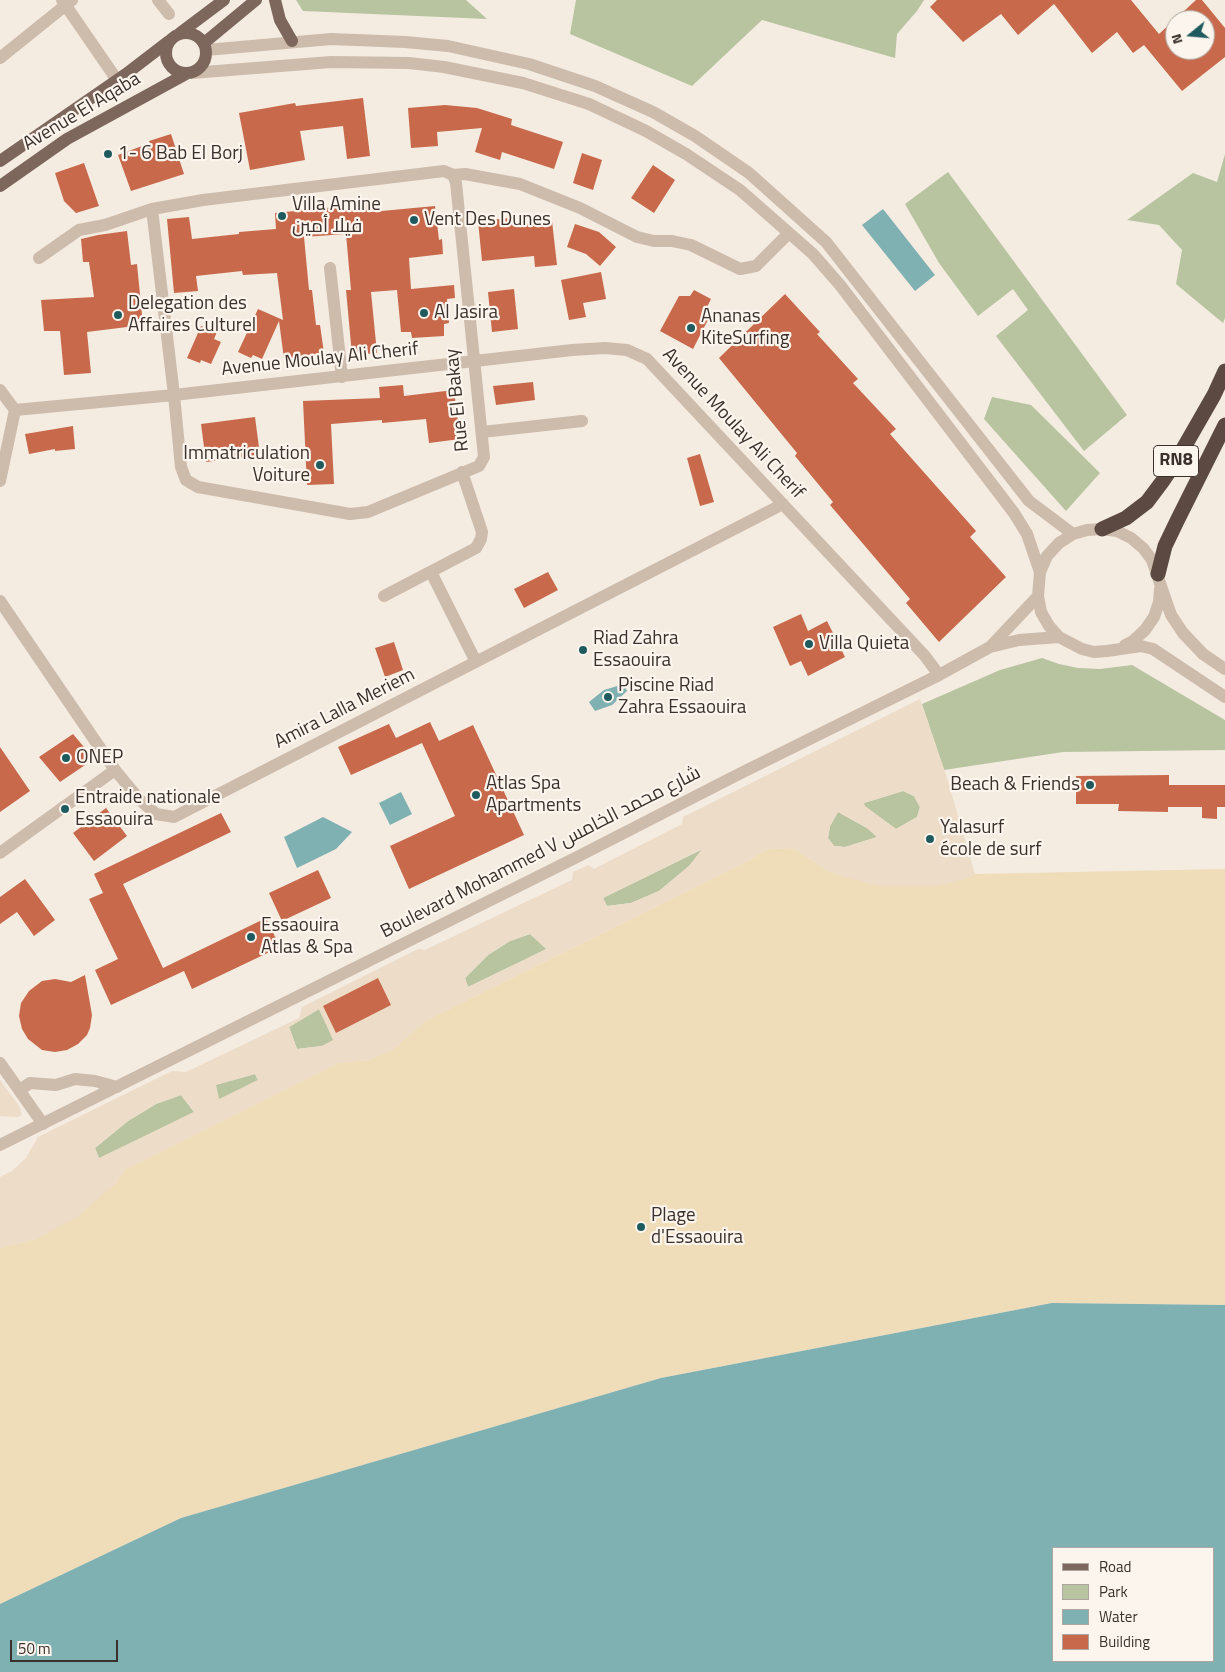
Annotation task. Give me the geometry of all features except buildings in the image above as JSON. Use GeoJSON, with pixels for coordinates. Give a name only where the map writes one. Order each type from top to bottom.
{"type":"FeatureCollection","features":[{"type":"Feature","properties":{"kind":"highway","name":"RN8"},"geometry":{"type":"LineString","coordinates":[[1102,529],[1126,518],[1146,502],[1157,489],[1175,463],[1214,395],[1225,371]]}},
{"type":"Feature","properties":{"kind":"highway","name":"RN8"},"geometry":{"type":"LineString","coordinates":[[1159,580],[1165,546],[1225,425]]}},
{"type":"Feature","properties":{"kind":"main road"},"geometry":{"type":"LineString","coordinates":[[180,33],[194,34],[205,46],[205,62],[202,67],[189,74],[174,70],[169,65],[165,53],[169,41],[224,0]]}},
{"type":"Feature","properties":{"kind":"main road"},"geometry":{"type":"LineString","coordinates":[[205,46],[256,0]]}},
{"type":"Feature","properties":{"kind":"main road"},"geometry":{"type":"LineString","coordinates":[[274,0],[280,20],[292,41]]}},
{"type":"Feature","properties":{"kind":"main road","name":"Avenue El Aqaba"},"geometry":{"type":"LineString","coordinates":[[0,161],[117,80],[169,41]]}},
{"type":"Feature","properties":{"kind":"main road","name":"Avenue El Aqaba"},"geometry":{"type":"LineString","coordinates":[[0,186],[68,139],[189,74]]}},
{"type":"Feature","properties":{"kind":"street"},"geometry":{"type":"LineString","coordinates":[[158,0],[168,14]]}},
{"type":"Feature","properties":{"kind":"street"},"geometry":{"type":"LineString","coordinates":[[0,58],[66,2],[117,80]]}},
{"type":"Feature","properties":{"kind":"street"},"geometry":{"type":"LineString","coordinates":[[205,46],[331,39],[448,46],[529,64],[595,86],[653,112],[695,136],[749,173],[826,242],[1029,501],[1073,534]]}},
{"type":"Feature","properties":{"kind":"street"},"geometry":{"type":"LineString","coordinates":[[189,74],[331,62],[409,63],[481,73],[523,83],[589,104],[646,131],[686,154],[740,190],[813,254],[840,285],[999,492],[1027,534],[1040,572]]}},
{"type":"Feature","properties":{"kind":"street"},"geometry":{"type":"LineString","coordinates":[[39,258],[79,230],[152,209],[203,200],[444,171],[453,176],[466,174],[520,184],[580,208],[637,238],[691,244],[740,269],[756,266],[789,233]]}},
{"type":"Feature","properties":{"kind":"street","name":"Rue El Bakay"},"geometry":{"type":"LineString","coordinates":[[152,209],[181,467],[186,480],[198,486],[350,514],[368,512],[479,466],[484,457],[456,183],[453,176]]}},
{"type":"Feature","properties":{"kind":"street"},"geometry":{"type":"LineString","coordinates":[[330,268],[342,377]]}},
{"type":"Feature","properties":{"kind":"street","name":"Avenue Moulay Ali Cherif"},"geometry":{"type":"LineString","coordinates":[[15,410],[174,395],[605,348],[627,350],[647,359],[924,656],[939,675]]}},
{"type":"Feature","properties":{"kind":"street"},"geometry":{"type":"LineString","coordinates":[[0,390],[15,410],[0,481]]}},
{"type":"Feature","properties":{"kind":"street"},"geometry":{"type":"LineString","coordinates":[[482,432],[582,421]]}},
{"type":"Feature","properties":{"kind":"street"},"geometry":{"type":"LineString","coordinates":[[384,596],[476,548],[481,539],[482,532],[462,472]]}},
{"type":"Feature","properties":{"kind":"street","name":"Amira Lalla Meriem"},"geometry":{"type":"LineString","coordinates":[[0,601],[115,770],[139,799],[156,814],[174,818],[783,504]]}},
{"type":"Feature","properties":{"kind":"street","name":"RN8"},"geometry":{"type":"LineString","coordinates":[[1102,529],[1117,531],[1131,538],[1143,548],[1152,560],[1159,580],[1159,602],[1154,617],[1134,641],[1107,651],[1082,650],[1059,637],[1049,626],[1041,612],[1038,596],[1040,572],[1047,556],[1059,543],[1073,534],[1087,530],[1102,529]]}},
{"type":"Feature","properties":{"kind":"street"},"geometry":{"type":"LineString","coordinates":[[431,572],[476,662]]}},
{"type":"Feature","properties":{"kind":"street"},"geometry":{"type":"LineString","coordinates":[[1159,580],[1171,615],[1183,633],[1203,654],[1225,669]]}},
{"type":"Feature","properties":{"kind":"street"},"geometry":{"type":"LineString","coordinates":[[990,647],[1038,596]]}},
{"type":"Feature","properties":{"kind":"street"},"geometry":{"type":"LineString","coordinates":[[990,647],[1019,640],[1059,637]]}},
{"type":"Feature","properties":{"kind":"street"},"geometry":{"type":"LineString","coordinates":[[1119,648],[1141,646],[1153,649],[1225,696]]}},
{"type":"Feature","properties":{"kind":"street","name":"Boulevard Mohammed V شارع محمد الخامس"},"geometry":{"type":"LineString","coordinates":[[0,1145],[939,675],[990,647]]}},
{"type":"Feature","properties":{"kind":"street"},"geometry":{"type":"LineString","coordinates":[[0,853],[115,770]]}},
{"type":"Feature","properties":{"kind":"street"},"geometry":{"type":"LineString","coordinates":[[0,1064],[43,1124]]}},
{"type":"Feature","properties":{"kind":"street"},"geometry":{"type":"LineString","coordinates":[[20,1090],[30,1083],[56,1085],[74,1079],[95,1081],[117,1087]]}},
{"type":"Feature","properties":{"kind":"green space"},"geometry":{"type":"Polygon","coordinates":[[[296,0],[466,0],[487,19],[303,11],[296,0]]]}},
{"type":"Feature","properties":{"kind":"green space"},"geometry":{"type":"Polygon","coordinates":[[[576,0],[924,0],[897,34],[895,58],[762,20],[692,86],[570,34],[576,0]]]}},
{"type":"Feature","properties":{"kind":"green space"},"geometry":{"type":"Polygon","coordinates":[[[1225,154],[1225,318],[1223,323],[1176,284],[1182,250],[1159,225],[1127,220],[1193,173],[1217,182],[1225,154]]]}},
{"type":"Feature","properties":{"kind":"green space"},"geometry":{"type":"Polygon","coordinates":[[[948,172],[1127,415],[1084,451],[996,336],[1028,310],[1013,289],[978,316],[939,263],[905,204],[948,172]]]}},
{"type":"Feature","properties":{"kind":"green space"},"geometry":{"type":"Polygon","coordinates":[[[992,397],[1031,405],[1100,473],[1066,511],[984,419],[992,397]]]}},
{"type":"Feature","properties":{"kind":"green space"},"geometry":{"type":"Polygon","coordinates":[[[1042,658],[1078,668],[1100,669],[1132,665],[1225,720],[1225,750],[1063,752],[944,770],[922,704],[1000,670],[1042,658]]]}},
{"type":"Feature","properties":{"kind":"green space"},"geometry":{"type":"Polygon","coordinates":[[[903,791],[914,796],[920,807],[917,817],[896,829],[864,806],[864,803],[903,791]]]}},
{"type":"Feature","properties":{"kind":"green space"},"geometry":{"type":"Polygon","coordinates":[[[838,812],[867,828],[877,837],[845,847],[834,846],[828,838],[830,826],[838,812]]]}},
{"type":"Feature","properties":{"kind":"green space"},"geometry":{"type":"Polygon","coordinates":[[[703,849],[689,866],[659,891],[631,903],[607,906],[603,898],[703,849]]]}},
{"type":"Feature","properties":{"kind":"green space"},"geometry":{"type":"Polygon","coordinates":[[[530,934],[547,949],[468,987],[465,978],[488,955],[510,941],[530,934]]]}},
{"type":"Feature","properties":{"kind":"green space"},"geometry":{"type":"Polygon","coordinates":[[[319,1009],[334,1040],[322,1046],[297,1049],[289,1027],[319,1009]]]}},
{"type":"Feature","properties":{"kind":"green space"},"geometry":{"type":"Polygon","coordinates":[[[255,1074],[258,1080],[219,1100],[215,1085],[255,1074]]]}},
{"type":"Feature","properties":{"kind":"green space"},"geometry":{"type":"Polygon","coordinates":[[[181,1095],[194,1112],[99,1159],[95,1148],[128,1121],[156,1104],[181,1095]]]}},
{"type":"Feature","properties":{"kind":"sand","name":"Plage d'Essaouira"},"geometry":{"type":"Polygon","coordinates":[[[793,848],[832,873],[965,879],[975,874],[1225,869],[1225,1305],[1052,1303],[661,1378],[181,1518],[0,1604],[0,1248],[36,1239],[115,1184],[126,1169],[338,1063],[369,1060],[392,1050],[427,1020],[740,865],[768,849],[793,848]]]}},
{"type":"Feature","properties":{"kind":"shaded area"},"geometry":{"type":"Polygon","coordinates":[[[920,699],[947,778],[975,874],[965,879],[938,886],[877,886],[832,873],[793,848],[768,849],[740,865],[427,1020],[392,1050],[369,1060],[338,1063],[126,1169],[115,1184],[79,1216],[36,1239],[0,1248],[0,1177],[12,1171],[26,1158],[38,1137],[172,1071],[186,1072],[299,1018],[302,1007],[418,949],[425,950],[572,880],[573,872],[589,865],[594,869],[682,824],[683,817],[920,699]],[[903,791],[864,803],[865,806],[896,829],[917,817],[920,807],[914,796],[903,791]],[[838,812],[830,826],[828,838],[834,846],[845,847],[877,837],[867,828],[838,812]],[[702,849],[603,898],[607,906],[631,903],[659,891],[689,866],[702,849]],[[530,934],[510,941],[488,955],[465,978],[468,987],[546,949],[530,934]],[[319,1009],[289,1027],[297,1049],[322,1046],[333,1040],[319,1009]],[[255,1074],[216,1085],[219,1099],[258,1080],[255,1074]],[[181,1095],[156,1104],[128,1121],[95,1148],[99,1158],[194,1112],[181,1095]]]}},
{"type":"Feature","properties":{"kind":"shaded area"},"geometry":{"type":"Polygon","coordinates":[[[0,1080],[19,1106],[22,1115],[18,1117],[0,1116],[0,1080]]]}},
{"type":"Feature","properties":{"kind":"water"},"geometry":{"type":"Polygon","coordinates":[[[883,209],[935,275],[915,291],[862,225],[883,209]]]}},
{"type":"Feature","properties":{"kind":"water","name":"Piscine Riad Zahra Essaouira"},"geometry":{"type":"Polygon","coordinates":[[[624,684],[627,691],[612,705],[595,711],[589,702],[604,690],[624,684]]]}},
{"type":"Feature","properties":{"kind":"water"},"geometry":{"type":"Polygon","coordinates":[[[401,792],[412,814],[390,825],[379,803],[401,792]]]}},
{"type":"Feature","properties":{"kind":"water"},"geometry":{"type":"Polygon","coordinates":[[[323,817],[352,832],[336,849],[297,868],[284,837],[323,817]]]}},
{"type":"Feature","properties":{"kind":"water"},"geometry":{"type":"Polygon","coordinates":[[[1052,1303],[1225,1305],[1225,1672],[0,1672],[0,1604],[181,1518],[661,1378],[1052,1303]]]}},
{"type":"Feature","properties":{"kind":"place","name":"1- 6 Bab El Borj"},"geometry":{"type":"Point","coordinates":[108,154]}},
{"type":"Feature","properties":{"kind":"place","name":"Villa Amine فيلا أمين"},"geometry":{"type":"Point","coordinates":[282,216]}},
{"type":"Feature","properties":{"kind":"place","name":"Vent Des Dunes"},"geometry":{"type":"Point","coordinates":[414,220]}},
{"type":"Feature","properties":{"kind":"place","name":"Al Jasira"},"geometry":{"type":"Point","coordinates":[424,313]}},
{"type":"Feature","properties":{"kind":"place","name":"Delegation des Affaires Culturel"},"geometry":{"type":"Point","coordinates":[118,315]}},
{"type":"Feature","properties":{"kind":"place","name":"Ananas KiteSurfing"},"geometry":{"type":"Point","coordinates":[691,328]}},
{"type":"Feature","properties":{"kind":"place","name":"Immatriculation Voiture"},"geometry":{"type":"Point","coordinates":[320,465]}},
{"type":"Feature","properties":{"kind":"place","name":"Villa Quieta"},"geometry":{"type":"Point","coordinates":[809,644]}},
{"type":"Feature","properties":{"kind":"place","name":"Riad Zahra Essaouira"},"geometry":{"type":"Point","coordinates":[583,650]}},
{"type":"Feature","properties":{"kind":"place","name":"Piscine Riad Zahra Essaouira"},"geometry":{"type":"Point","coordinates":[608,697]}},
{"type":"Feature","properties":{"kind":"place","name":"ONEP"},"geometry":{"type":"Point","coordinates":[66,758]}},
{"type":"Feature","properties":{"kind":"place","name":"Beach & Friends"},"geometry":{"type":"Point","coordinates":[1090,785]}},
{"type":"Feature","properties":{"kind":"place","name":"Atlas Spa Apartments"},"geometry":{"type":"Point","coordinates":[476,795]}},
{"type":"Feature","properties":{"kind":"place","name":"Entraide nationale Essaouira"},"geometry":{"type":"Point","coordinates":[65,809]}},
{"type":"Feature","properties":{"kind":"place","name":"Yalasurf école de surf"},"geometry":{"type":"Point","coordinates":[930,839]}},
{"type":"Feature","properties":{"kind":"place","name":"Essaouira Atlas & Spa"},"geometry":{"type":"Point","coordinates":[251,937]}},
{"type":"Feature","properties":{"kind":"place","name":"Plage d'Essaouira"},"geometry":{"type":"Point","coordinates":[641,1227]}}]}
